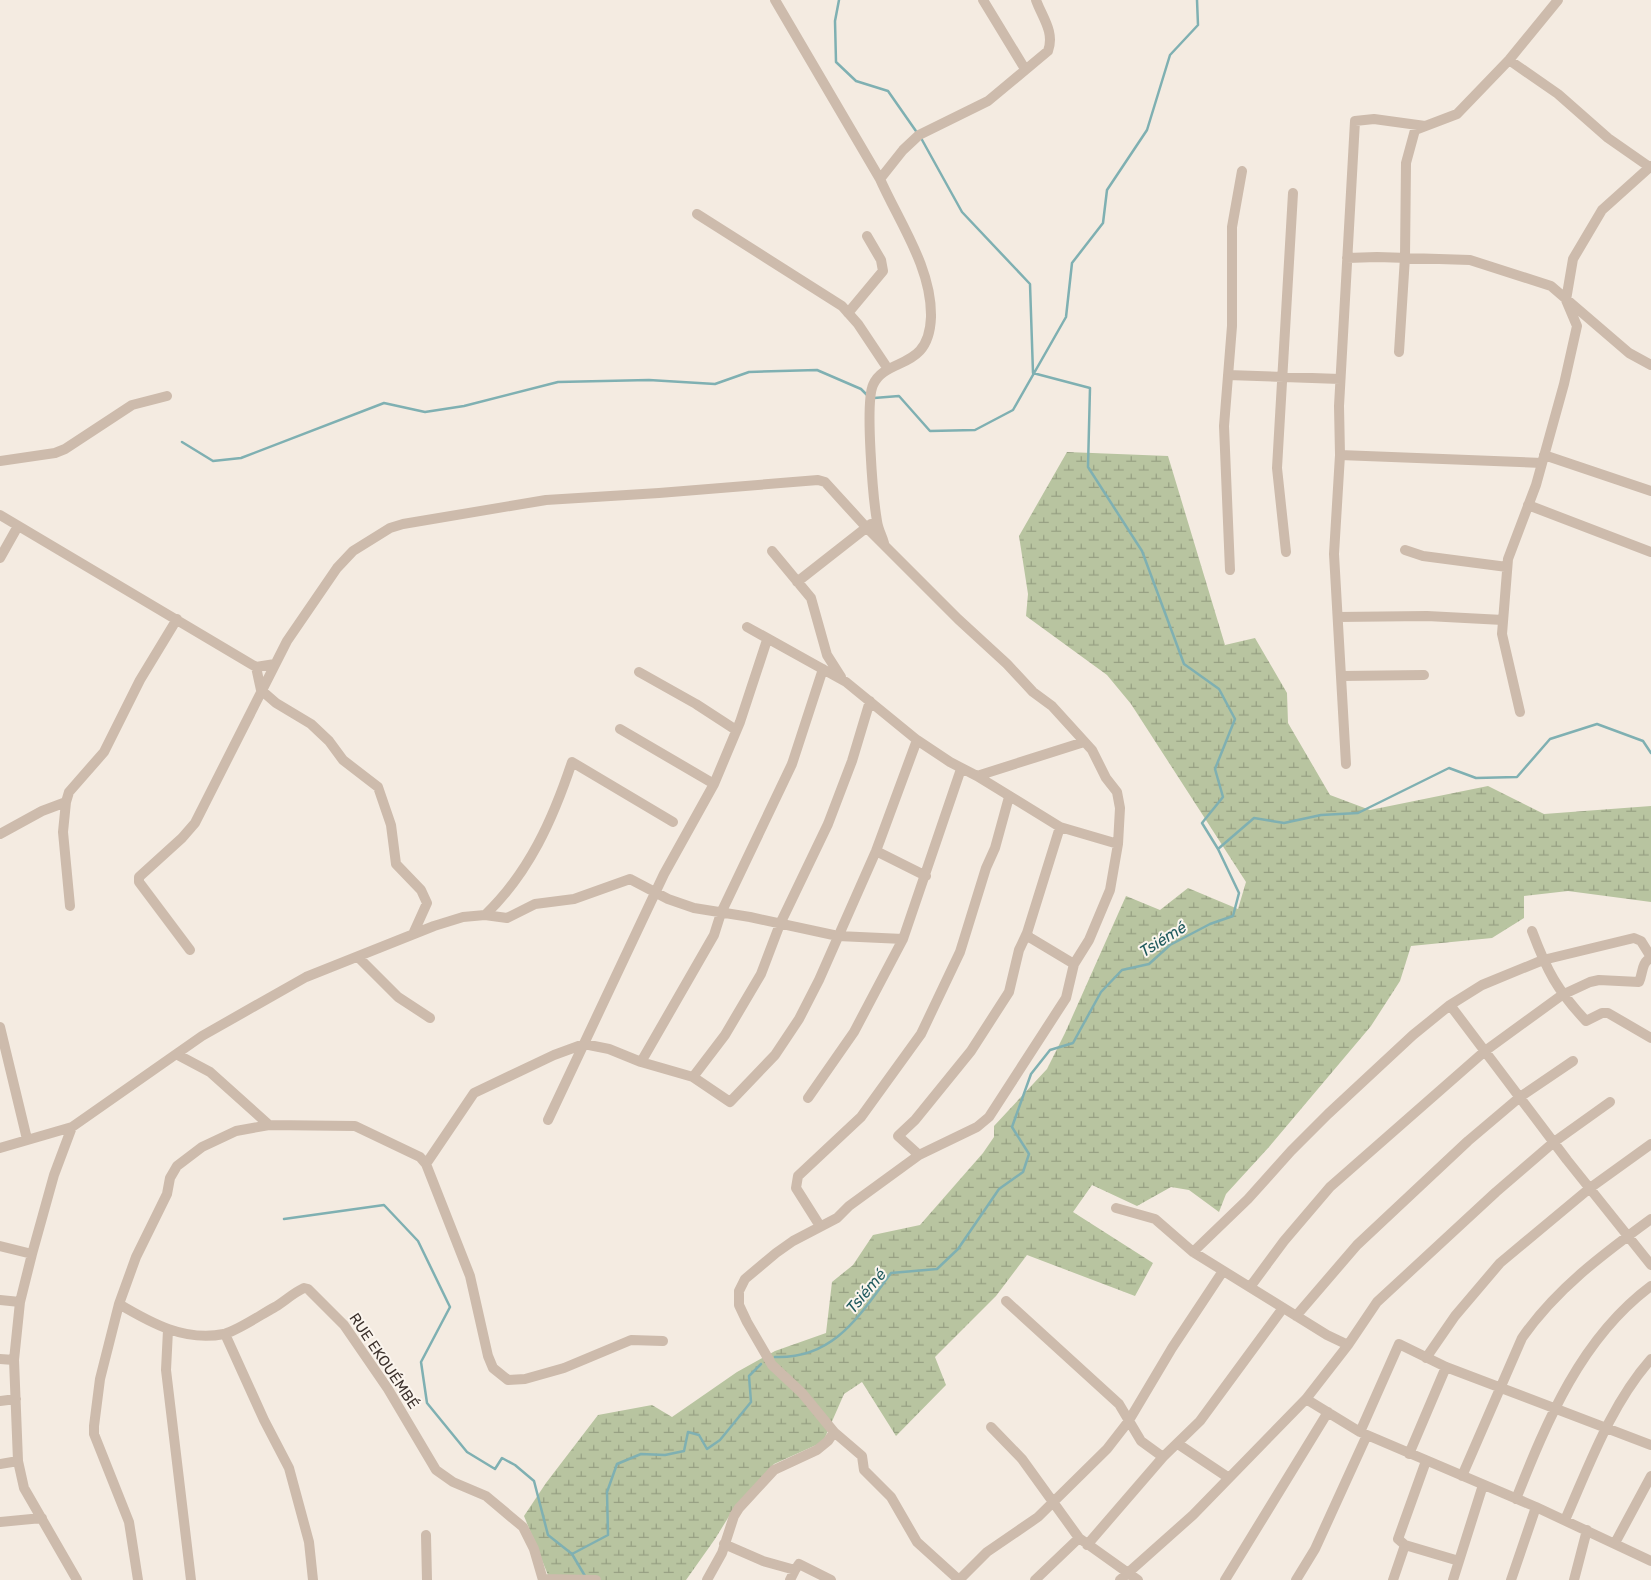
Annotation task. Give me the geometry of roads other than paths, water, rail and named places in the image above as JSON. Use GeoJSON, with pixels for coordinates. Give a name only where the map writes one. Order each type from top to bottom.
{"type":"FeatureCollection","features":[{"type":"Feature","properties":{"kind":"street"},"geometry":{"type":"LineString","coordinates":[[775,0],[880,179],[923,268],[930,308],[930,327],[920,351],[905,363],[888,369],[873,384],[871,398],[871,462],[877,522],[885,544]]}},
{"type":"Feature","properties":{"kind":"street"},"geometry":{"type":"LineString","coordinates":[[983,0],[1025,69]]}},
{"type":"Feature","properties":{"kind":"street"},"geometry":{"type":"LineString","coordinates":[[880,179],[903,150],[919,135],[988,101],[1048,51],[1050,44],[1049,30],[1036,0]]}},
{"type":"Feature","properties":{"kind":"street"},"geometry":{"type":"LineString","coordinates":[[1399,352],[1405,257],[1406,163],[1414,130],[1457,114],[1509,60],[1558,0]]}},
{"type":"Feature","properties":{"kind":"street"},"geometry":{"type":"LineString","coordinates":[[1509,60],[1558,94],[1608,138],[1651,167],[1602,210],[1573,259],[1566,300],[1576,326],[1564,384],[1543,459],[1508,559],[1507,567],[1502,634],[1520,712]]}},
{"type":"Feature","properties":{"kind":"street"},"geometry":{"type":"LineString","coordinates":[[1346,764],[1334,554],[1340,455],[1340,379],[1355,122],[1374,119],[1425,126]]}},
{"type":"Feature","properties":{"kind":"street"},"geometry":{"type":"LineString","coordinates":[[1230,570],[1224,426],[1232,326],[1232,227],[1242,172]]}},
{"type":"Feature","properties":{"kind":"street"},"geometry":{"type":"LineString","coordinates":[[1286,552],[1277,468],[1293,193]]}},
{"type":"Feature","properties":{"kind":"street"},"geometry":{"type":"LineString","coordinates":[[697,214],[834,300],[848,313],[888,369]]}},
{"type":"Feature","properties":{"kind":"street"},"geometry":{"type":"LineString","coordinates":[[848,313],[884,271],[881,260],[867,236]]}},
{"type":"Feature","properties":{"kind":"street"},"geometry":{"type":"LineString","coordinates":[[1347,258],[1405,257],[1470,260],[1551,286],[1629,352],[1651,365]]}},
{"type":"Feature","properties":{"kind":"street"},"geometry":{"type":"LineString","coordinates":[[1228,375],[1340,379]]}},
{"type":"Feature","properties":{"kind":"street"},"geometry":{"type":"LineString","coordinates":[[0,461],[60,451],[132,405],[167,396]]}},
{"type":"Feature","properties":{"kind":"street"},"geometry":{"type":"LineString","coordinates":[[1340,455],[1543,459],[1651,491]]}},
{"type":"Feature","properties":{"kind":"street"},"geometry":{"type":"LineString","coordinates":[[190,950],[139,882],[139,877],[182,838],[195,822],[287,641],[332,576],[353,551],[390,528],[403,524],[546,500],[818,480],[829,486],[866,527],[958,619],[1007,664],[1033,692],[1052,706],[1092,750],[1106,778],[1116,792],[1120,808],[1118,844],[1110,890],[1089,940],[1074,964],[1066,998],[989,1117],[977,1127],[919,1155],[849,1206],[837,1218],[793,1241],[754,1270],[739,1291],[739,1305],[772,1365],[802,1392],[834,1432],[862,1456],[864,1470],[891,1497],[918,1542],[959,1580],[987,1552],[1038,1517],[1102,1453],[1128,1422],[1172,1348],[1223,1272]]}},
{"type":"Feature","properties":{"kind":"street"},"geometry":{"type":"LineString","coordinates":[[1528,505],[1651,552]]}},
{"type":"Feature","properties":{"kind":"street"},"geometry":{"type":"LineString","coordinates":[[0,515],[256,667],[275,664]]}},
{"type":"Feature","properties":{"kind":"street"},"geometry":{"type":"LineString","coordinates":[[797,582],[866,527],[877,522]]}},
{"type":"Feature","properties":{"kind":"street"},"geometry":{"type":"LineString","coordinates":[[0,558],[18,526]]}},
{"type":"Feature","properties":{"kind":"street"},"geometry":{"type":"LineString","coordinates":[[1405,550],[1423,556],[1507,567]]}},
{"type":"Feature","properties":{"kind":"street"},"geometry":{"type":"LineString","coordinates":[[772,551],[814,604],[827,655],[836,673],[846,682],[917,740],[962,769],[977,776],[1060,827],[1118,844]]}},
{"type":"Feature","properties":{"kind":"street"},"geometry":{"type":"LineString","coordinates":[[1338,616],[1427,616],[1503,620]]}},
{"type":"Feature","properties":{"kind":"street"},"geometry":{"type":"LineString","coordinates":[[70,906],[63,832],[66,802],[70,792],[104,752],[140,680],[176,619]]}},
{"type":"Feature","properties":{"kind":"street"},"geometry":{"type":"LineString","coordinates":[[748,627],[767,640],[846,682]]}},
{"type":"Feature","properties":{"kind":"street"},"geometry":{"type":"LineString","coordinates":[[548,1120],[664,874],[714,784],[736,730],[767,640]]}},
{"type":"Feature","properties":{"kind":"street"},"geometry":{"type":"LineString","coordinates":[[256,667],[261,690],[311,724],[329,741],[343,760],[378,787],[391,824],[396,864],[421,890],[427,903],[413,934]]}},
{"type":"Feature","properties":{"kind":"street"},"geometry":{"type":"LineString","coordinates":[[641,1062],[714,935],[721,913],[792,764],[823,669]]}},
{"type":"Feature","properties":{"kind":"street"},"geometry":{"type":"LineString","coordinates":[[638,672],[696,704],[736,730]]}},
{"type":"Feature","properties":{"kind":"street"},"geometry":{"type":"LineString","coordinates":[[1342,676],[1424,675]]}},
{"type":"Feature","properties":{"kind":"street"},"geometry":{"type":"LineString","coordinates":[[693,1077],[726,1035],[761,974],[780,924],[828,824],[852,761],[870,701]]}},
{"type":"Feature","properties":{"kind":"street"},"geometry":{"type":"LineString","coordinates":[[620,729],[714,784]]}},
{"type":"Feature","properties":{"kind":"street"},"geometry":{"type":"LineString","coordinates":[[426,1164],[474,1093],[554,1055],[584,1044],[609,1049],[641,1062],[693,1077],[730,1102],[775,1055],[800,1019],[876,851],[917,740]]}},
{"type":"Feature","properties":{"kind":"street"},"geometry":{"type":"LineString","coordinates":[[977,776],[1084,742]]}},
{"type":"Feature","properties":{"kind":"street"},"geometry":{"type":"LineString","coordinates":[[485,915],[530,861],[548,827],[572,762],[673,822]]}},
{"type":"Feature","properties":{"kind":"street"},"geometry":{"type":"LineString","coordinates":[[808,1098],[854,1032],[902,939],[926,876],[962,769]]}},
{"type":"Feature","properties":{"kind":"street"},"geometry":{"type":"LineString","coordinates":[[820,1226],[796,1188],[798,1176],[816,1162],[861,1117],[921,1034],[960,952],[986,868],[995,848],[1009,796]]}},
{"type":"Feature","properties":{"kind":"street"},"geometry":{"type":"LineString","coordinates":[[0,834],[42,811],[66,802]]}},
{"type":"Feature","properties":{"kind":"street"},"geometry":{"type":"LineString","coordinates":[[919,1155],[898,1136],[915,1120],[970,1051],[1010,992],[1019,950],[1027,933],[1060,827]]}},
{"type":"Feature","properties":{"kind":"street"},"geometry":{"type":"LineString","coordinates":[[876,851],[926,876]]}},
{"type":"Feature","properties":{"kind":"street"},"geometry":{"type":"LineString","coordinates":[[0,1148],[72,1127],[178,1055],[202,1036],[306,977],[413,934],[462,917],[485,915],[507,918],[535,904],[574,899],[630,879],[694,908],[838,936],[902,939]]}},
{"type":"Feature","properties":{"kind":"street"},"geometry":{"type":"LineString","coordinates":[[1532,931],[1542,960],[1562,995],[1586,1021],[1602,1013],[1608,1013],[1651,1038]]}},
{"type":"Feature","properties":{"kind":"street"},"geometry":{"type":"LineString","coordinates":[[1027,933],[1029,937],[1074,964]]}},
{"type":"Feature","properties":{"kind":"street"},"geometry":{"type":"LineString","coordinates":[[1193,1252],[1248,1199],[1291,1150],[1328,1114],[1413,1035],[1450,1005],[1482,985],[1542,960],[1634,938],[1641,941],[1651,958],[1646,960],[1643,966],[1640,982],[1599,980],[1590,982],[1562,995],[1485,1052],[1330,1187],[1284,1241],[1250,1288]]}},
{"type":"Feature","properties":{"kind":"street"},"geometry":{"type":"LineString","coordinates":[[358,957],[398,997],[430,1018]]}},
{"type":"Feature","properties":{"kind":"street"},"geometry":{"type":"LineString","coordinates":[[1450,1005],[1554,1142],[1651,1265]]}},
{"type":"Feature","properties":{"kind":"street"},"geometry":{"type":"LineString","coordinates":[[0,1026],[27,1139]]}},
{"type":"Feature","properties":{"kind":"street"},"geometry":{"type":"LineString","coordinates":[[178,1055],[210,1072],[270,1125]]}},
{"type":"Feature","properties":{"kind":"street"},"geometry":{"type":"LineString","coordinates":[[1296,1316],[1357,1245],[1468,1141],[1520,1097],[1573,1061]]}},
{"type":"Feature","properties":{"kind":"street"},"geometry":{"type":"LineString","coordinates":[[1124,1577],[1229,1478],[1306,1399],[1348,1346],[1377,1302],[1496,1192],[1554,1142],[1610,1102]]}},
{"type":"Feature","properties":{"kind":"street"},"geometry":{"type":"LineString","coordinates":[[138,1580],[129,1522],[94,1434],[100,1379],[119,1304],[136,1257],[167,1194],[170,1178],[177,1166],[202,1147],[236,1131],[270,1125],[354,1126],[414,1153],[426,1164],[470,1276],[488,1356],[493,1368],[508,1380],[525,1379],[564,1368],[619,1343],[631,1340],[663,1341]]}},
{"type":"Feature","properties":{"kind":"street"},"geometry":{"type":"LineString","coordinates":[[72,1127],[54,1175],[20,1302],[14,1360],[18,1461],[24,1488],[77,1580]]}},
{"type":"Feature","properties":{"kind":"street"},"geometry":{"type":"LineString","coordinates":[[1426,1358],[1455,1316],[1500,1264],[1590,1188],[1651,1144]]}},
{"type":"Feature","properties":{"kind":"street"},"geometry":{"type":"LineString","coordinates":[[1116,1208],[1155,1219],[1193,1252],[1223,1272],[1348,1346]]}},
{"type":"Feature","properties":{"kind":"street"},"geometry":{"type":"LineString","coordinates":[[1462,1476],[1522,1338],[1546,1306],[1565,1286],[1651,1219]]}},
{"type":"Feature","properties":{"kind":"street"},"geometry":{"type":"LineString","coordinates":[[0,1246],[32,1254]]}},
{"type":"Feature","properties":{"kind":"street"},"geometry":{"type":"LineString","coordinates":[[1516,1499],[1554,1408],[1575,1372],[1606,1328],[1632,1300],[1651,1286]]}},
{"type":"Feature","properties":{"kind":"street","name":"RUE EKOUÉMBÉ"},"geometry":{"type":"LineString","coordinates":[[119,1304],[168,1330],[196,1335],[225,1334],[276,1306],[298,1291],[304,1288],[308,1289],[344,1325],[388,1389],[436,1470],[453,1482],[486,1496],[523,1527],[534,1548],[543,1580]]}},
{"type":"Feature","properties":{"kind":"street"},"geometry":{"type":"LineString","coordinates":[[0,1300],[20,1302]]}},
{"type":"Feature","properties":{"kind":"street"},"geometry":{"type":"LineString","coordinates":[[1006,1301],[1119,1404],[1141,1441],[1163,1458]]}},
{"type":"Feature","properties":{"kind":"street"},"geometry":{"type":"LineString","coordinates":[[1035,1580],[1083,1542],[1200,1421],[1282,1308]]}},
{"type":"Feature","properties":{"kind":"street"},"geometry":{"type":"LineString","coordinates":[[168,1330],[166,1370],[191,1580]]}},
{"type":"Feature","properties":{"kind":"street"},"geometry":{"type":"LineString","coordinates":[[225,1334],[264,1420],[289,1468],[309,1542],[313,1580]]}},
{"type":"Feature","properties":{"kind":"street"},"geometry":{"type":"LineString","coordinates":[[1296,1580],[1316,1549],[1399,1344],[1446,1367],[1651,1445]]}},
{"type":"Feature","properties":{"kind":"street"},"geometry":{"type":"LineString","coordinates":[[0,1359],[14,1360]]}},
{"type":"Feature","properties":{"kind":"street"},"geometry":{"type":"LineString","coordinates":[[1565,1520],[1606,1429],[1625,1396],[1651,1359]]}},
{"type":"Feature","properties":{"kind":"street"},"geometry":{"type":"LineString","coordinates":[[1409,1454],[1446,1367]]}},
{"type":"Feature","properties":{"kind":"street"},"geometry":{"type":"LineString","coordinates":[[0,1400],[16,1399]]}},
{"type":"Feature","properties":{"kind":"street"},"geometry":{"type":"LineString","coordinates":[[1306,1399],[1363,1434],[1536,1507],[1651,1562]]}},
{"type":"Feature","properties":{"kind":"street"},"geometry":{"type":"LineString","coordinates":[[1225,1580],[1328,1412]]}},
{"type":"Feature","properties":{"kind":"street"},"geometry":{"type":"LineString","coordinates":[[991,1427],[1022,1459],[1052,1504],[1083,1542],[1124,1577],[1138,1580]]}},
{"type":"Feature","properties":{"kind":"street"},"geometry":{"type":"LineString","coordinates":[[707,1580],[722,1553],[734,1516],[774,1470],[817,1450],[828,1441],[834,1432]]}},
{"type":"Feature","properties":{"kind":"street"},"geometry":{"type":"LineString","coordinates":[[1178,1444],[1229,1478]]}},
{"type":"Feature","properties":{"kind":"street"},"geometry":{"type":"LineString","coordinates":[[0,1464],[18,1461]]}},
{"type":"Feature","properties":{"kind":"street"},"geometry":{"type":"LineString","coordinates":[[1426,1461],[1398,1536],[1400,1542],[1405,1545],[1459,1561]]}},
{"type":"Feature","properties":{"kind":"street"},"geometry":{"type":"LineString","coordinates":[[1615,1544],[1651,1476]]}},
{"type":"Feature","properties":{"kind":"street"},"geometry":{"type":"LineString","coordinates":[[1453,1580],[1483,1485]]}},
{"type":"Feature","properties":{"kind":"street"},"geometry":{"type":"LineString","coordinates":[[1511,1580],[1536,1507]]}},
{"type":"Feature","properties":{"kind":"street"},"geometry":{"type":"LineString","coordinates":[[0,1522],[42,1518]]}},
{"type":"Feature","properties":{"kind":"street"},"geometry":{"type":"LineString","coordinates":[[1574,1580],[1587,1530]]}},
{"type":"Feature","properties":{"kind":"street"},"geometry":{"type":"LineString","coordinates":[[426,1534],[426,1580]]}},
{"type":"Feature","properties":{"kind":"street"},"geometry":{"type":"LineString","coordinates":[[724,1544],[763,1561],[795,1570]]}},
{"type":"Feature","properties":{"kind":"street"},"geometry":{"type":"LineString","coordinates":[[1393,1580],[1405,1545]]}},
{"type":"Feature","properties":{"kind":"street"},"geometry":{"type":"LineString","coordinates":[[790,1580],[799,1564],[831,1580]]}},
{"type":"Feature","properties":{"kind":"street"},"geometry":{"type":"LineString","coordinates":[[543,1580],[596,1580]]}},
{"type":"Feature","properties":{"kind":"waterway"},"geometry":{"type":"LineString","coordinates":[[839,0],[835,21],[836,62],[856,81],[888,91],[918,134]]}},
{"type":"Feature","properties":{"kind":"waterway"},"geometry":{"type":"LineString","coordinates":[[874,398],[899,396],[930,431],[975,430],[1013,410],[1066,317],[1072,263],[1103,223],[1107,190],[1147,130],[1170,55],[1198,25],[1197,0]]}},
{"type":"Feature","properties":{"kind":"waterway"},"geometry":{"type":"LineString","coordinates":[[921,138],[962,212],[1030,284],[1033,373],[1090,388],[1088,467],[1142,551],[1184,664],[1219,689],[1235,719],[1215,769],[1223,797],[1202,823],[1218,849]]}},
{"type":"Feature","properties":{"kind":"waterway"},"geometry":{"type":"LineString","coordinates":[[182,442],[213,461],[241,458],[384,403],[425,412],[464,406],[558,382],[649,380],[715,384],[749,372],[817,370],[861,389],[867,395]]}},
{"type":"Feature","properties":{"kind":"waterway","name":"Tsiémé"},"geometry":{"type":"LineString","coordinates":[[775,1357],[796,1356],[814,1351],[829,1343],[856,1319],[891,1273],[937,1269],[958,1249],[999,1189],[1023,1172],[1029,1154],[1012,1127],[1031,1074],[1050,1050],[1073,1043],[1101,992],[1122,970],[1149,964],[1170,945],[1210,924],[1233,916],[1239,893],[1218,849],[1254,818],[1284,823],[1321,815],[1358,813],[1449,768],[1476,778],[1517,777],[1550,739],[1597,724],[1643,741],[1651,753]]}},
{"type":"Feature","properties":{"kind":"waterway"},"geometry":{"type":"LineString","coordinates":[[284,1219],[384,1205],[418,1241],[450,1307],[421,1362],[427,1403],[467,1452],[495,1469],[502,1458],[515,1465],[534,1481],[548,1535],[572,1554]]}},
{"type":"Feature","properties":{"kind":"waterway","name":"Tsiémé"},"geometry":{"type":"LineString","coordinates":[[585,1576],[572,1554],[608,1535],[607,1492],[617,1464],[641,1454],[665,1455],[684,1451],[688,1432],[699,1435],[707,1449],[720,1440],[751,1402],[749,1376],[761,1364]]}}]}
